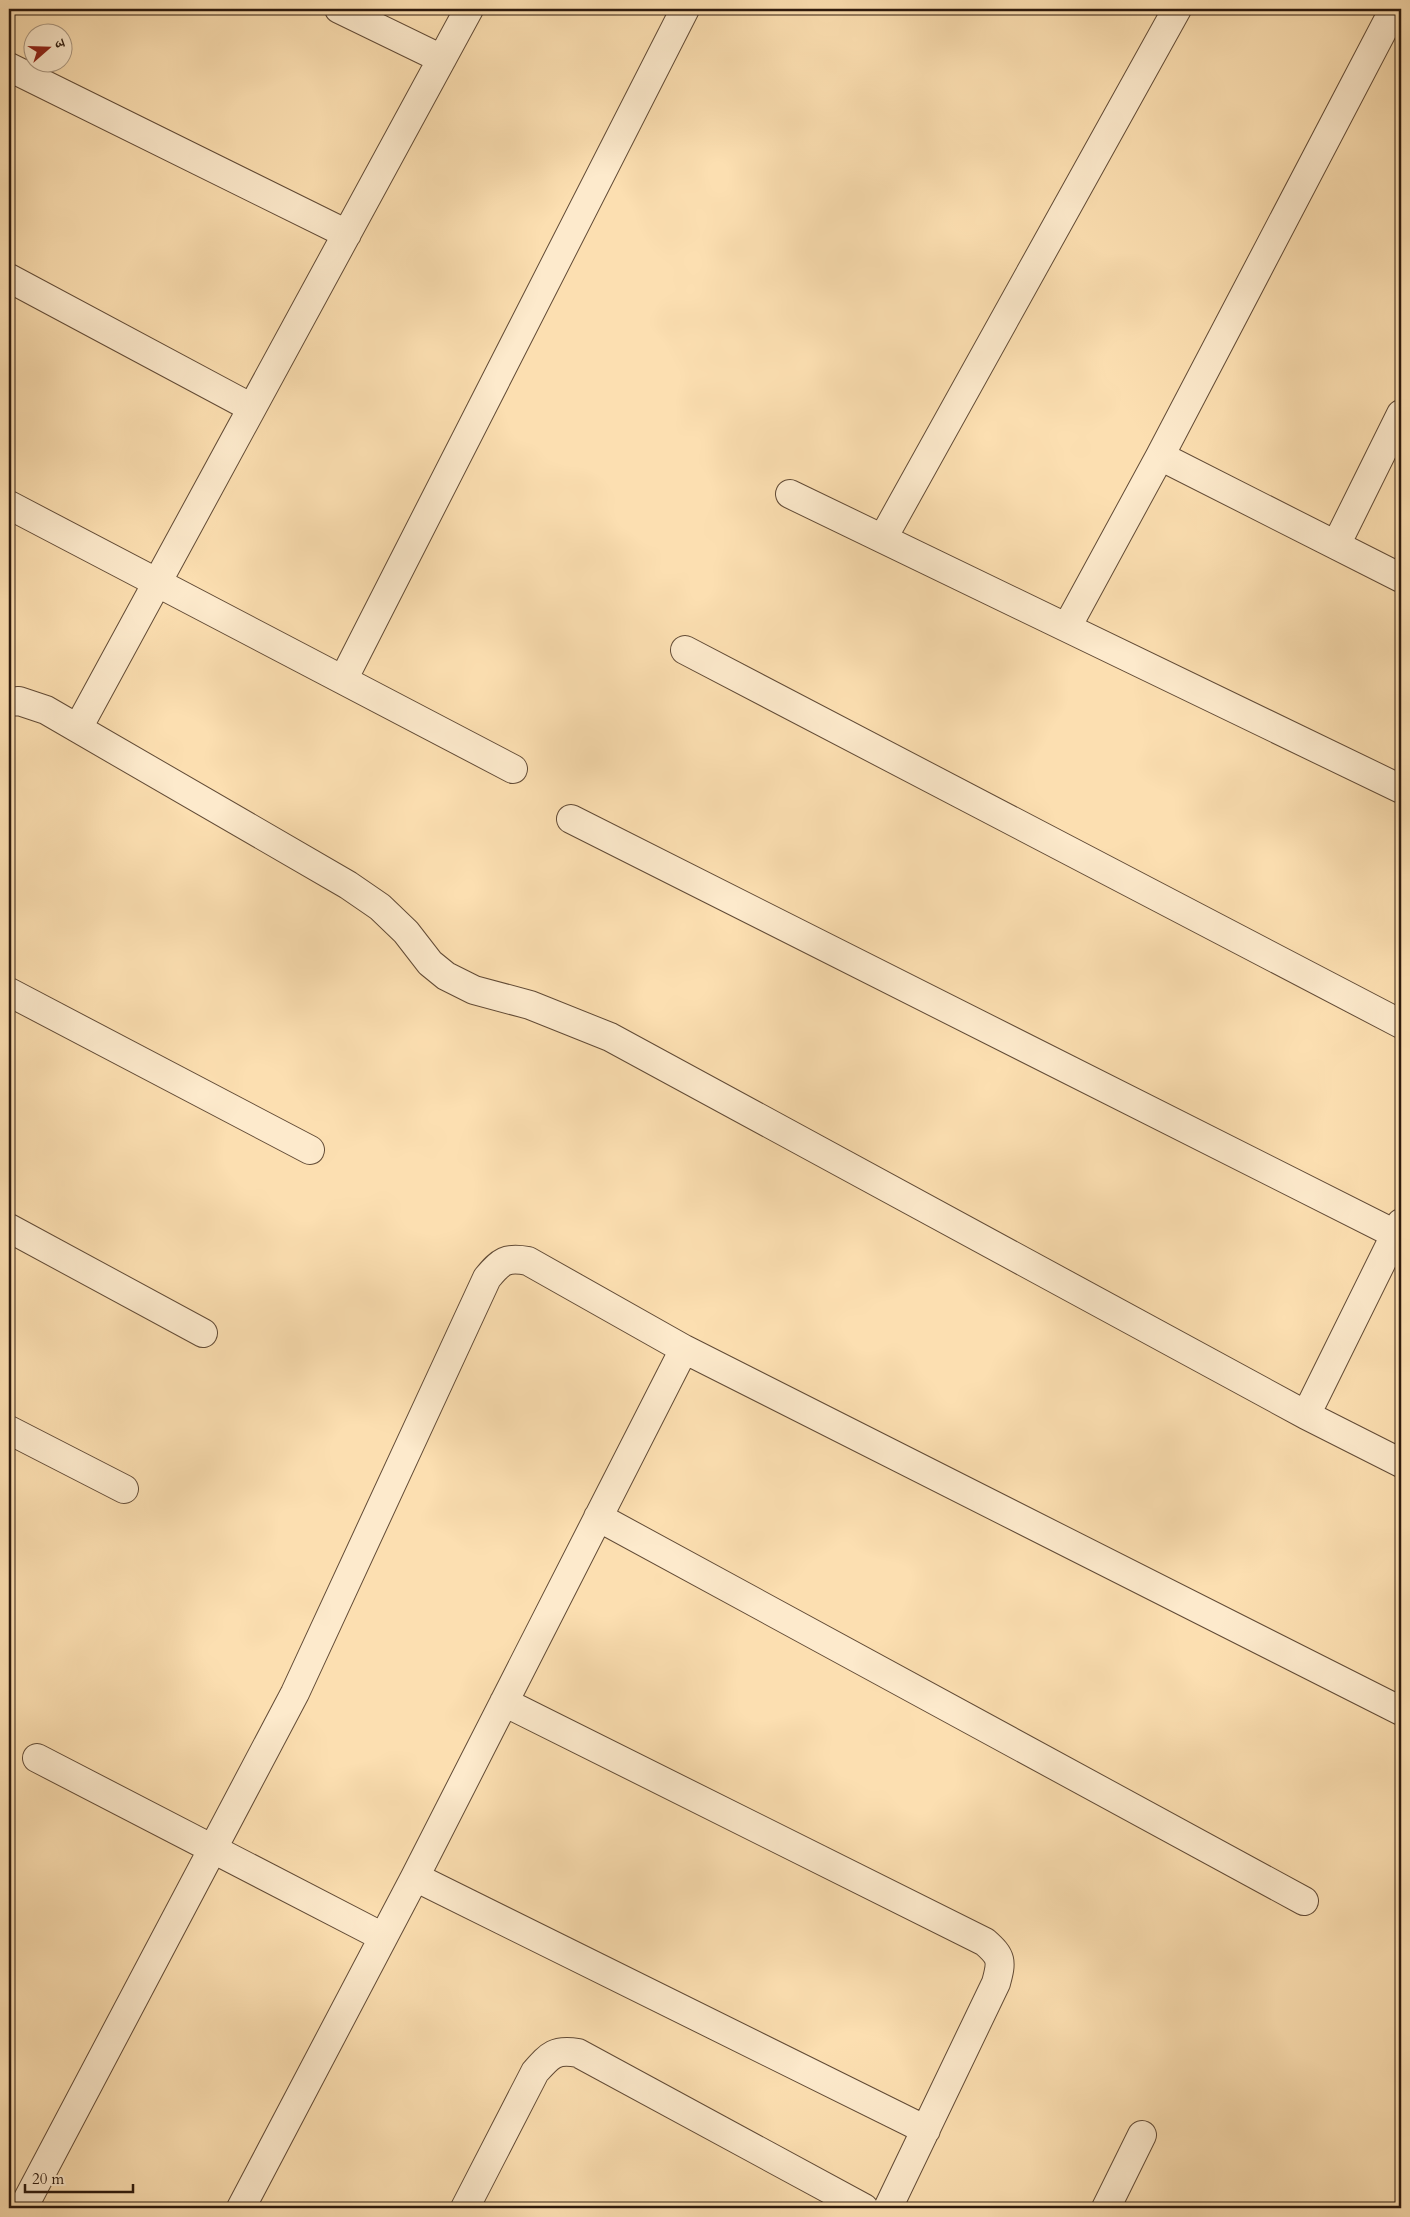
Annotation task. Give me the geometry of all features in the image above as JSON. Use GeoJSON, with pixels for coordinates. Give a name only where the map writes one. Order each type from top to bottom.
{"type":"FeatureCollection","features":[{"type":"Feature","properties":{"kind":"street"},"geometry":{"type":"LineString","coordinates":[[339,9],[442,59]]}},
{"type":"Feature","properties":{"kind":"street"},"geometry":{"type":"LineString","coordinates":[[78,728],[469,9]]}},
{"type":"Feature","properties":{"kind":"street"},"geometry":{"type":"LineString","coordinates":[[343,680],[685,9]]}},
{"type":"Feature","properties":{"kind":"street"},"geometry":{"type":"LineString","coordinates":[[883,538],[1177,9]]}},
{"type":"Feature","properties":{"kind":"street"},"geometry":{"type":"LineString","coordinates":[[1067,628],[1160,456],[1394,9]]}},
{"type":"Feature","properties":{"kind":"street"},"geometry":{"type":"LineString","coordinates":[[9,67],[347,234]]}},
{"type":"Feature","properties":{"kind":"street"},"geometry":{"type":"LineString","coordinates":[[9,278],[252,408]]}},
{"type":"Feature","properties":{"kind":"street"},"geometry":{"type":"LineString","coordinates":[[1336,545],[1401,414]]}},
{"type":"Feature","properties":{"kind":"street"},"geometry":{"type":"LineString","coordinates":[[1160,456],[1401,578]]}},
{"type":"Feature","properties":{"kind":"street"},"geometry":{"type":"LineString","coordinates":[[790,494],[1401,789]]}},
{"type":"Feature","properties":{"kind":"street"},"geometry":{"type":"LineString","coordinates":[[9,505],[513,769]]}},
{"type":"Feature","properties":{"kind":"street"},"geometry":{"type":"LineString","coordinates":[[685,650],[1401,1024]]}},
{"type":"Feature","properties":{"kind":"street"},"geometry":{"type":"LineString","coordinates":[[9,702],[19,701],[46,710],[348,884],[380,907],[406,932],[430,963],[446,976],[474,990],[530,1005],[610,1037],[1306,1415],[1401,1463]]}},
{"type":"Feature","properties":{"kind":"street"},"geometry":{"type":"LineString","coordinates":[[571,819],[1399,1231],[1306,1415]]}},
{"type":"Feature","properties":{"kind":"street"},"geometry":{"type":"LineString","coordinates":[[9,992],[310,1150]]}},
{"type":"Feature","properties":{"kind":"street"},"geometry":{"type":"LineString","coordinates":[[9,1228],[203,1333]]}},
{"type":"Feature","properties":{"kind":"street"},"geometry":{"type":"LineString","coordinates":[[23,2208],[295,1693],[487,1278],[498,1264],[513,1258],[528,1261],[684,1349],[1401,1711]]}},
{"type":"Feature","properties":{"kind":"street"},"geometry":{"type":"LineString","coordinates":[[241,2208],[415,1877],[684,1349]]}},
{"type":"Feature","properties":{"kind":"street"},"geometry":{"type":"LineString","coordinates":[[9,1430],[124,1489]]}},
{"type":"Feature","properties":{"kind":"street"},"geometry":{"type":"LineString","coordinates":[[598,1517],[1304,1901]]}},
{"type":"Feature","properties":{"kind":"street"},"geometry":{"type":"LineString","coordinates":[[504,1702],[985,1942],[998,1953],[1001,1965],[996,1983],[888,2208]]}},
{"type":"Feature","properties":{"kind":"street"},"geometry":{"type":"LineString","coordinates":[[37,1758],[383,1937]]}},
{"type":"Feature","properties":{"kind":"street"},"geometry":{"type":"LineString","coordinates":[[415,1877],[926,2130]]}},
{"type":"Feature","properties":{"kind":"street"},"geometry":{"type":"LineString","coordinates":[[465,2208],[535,2072],[549,2056],[563,2051],[578,2053],[864,2208]]}},
{"type":"Feature","properties":{"kind":"street"},"geometry":{"type":"LineString","coordinates":[[1106,2208],[1142,2135]]}}]}
